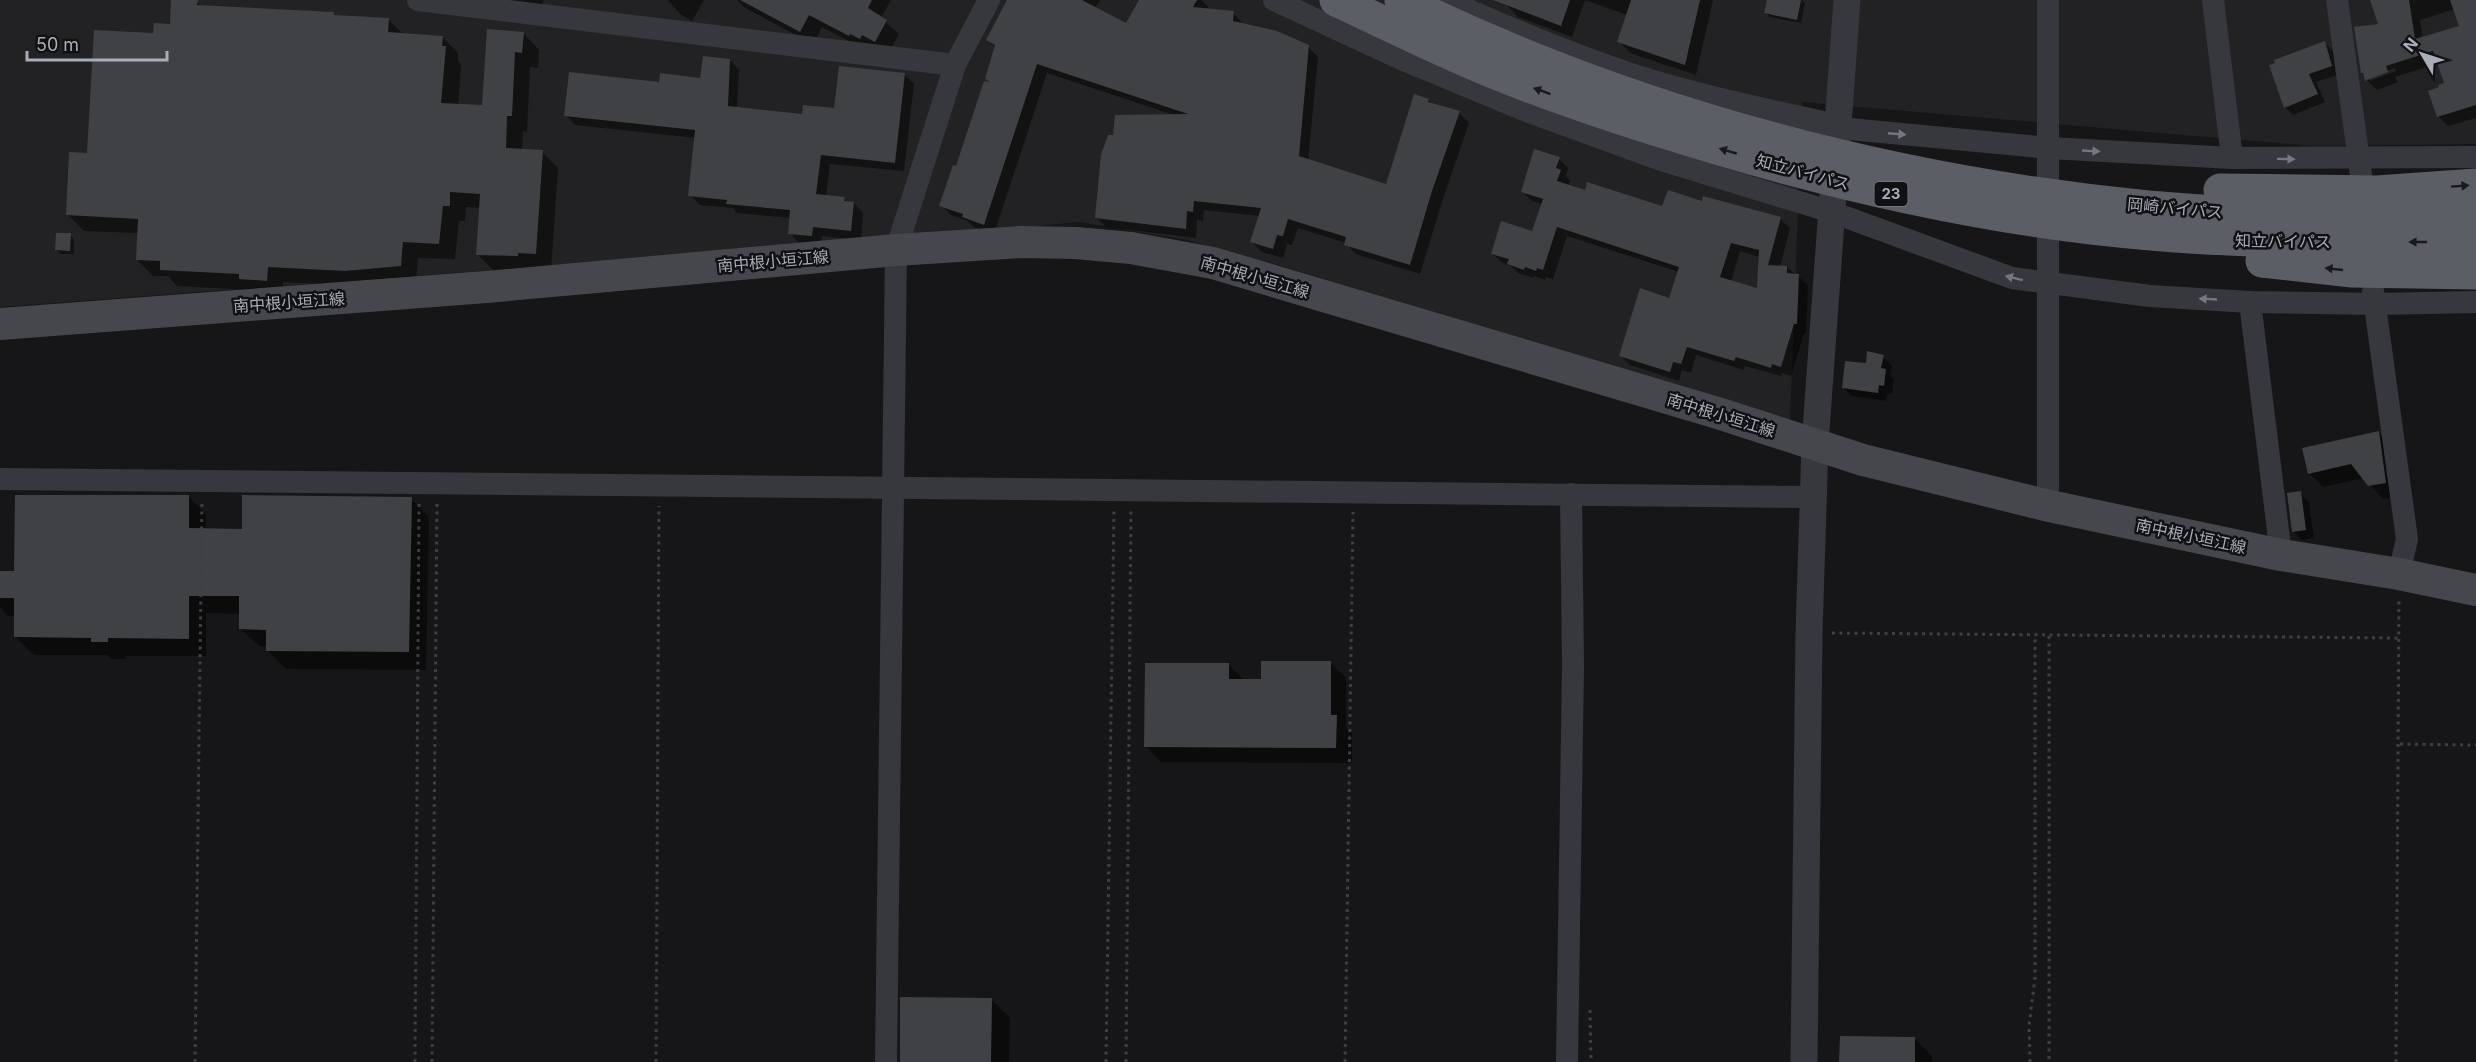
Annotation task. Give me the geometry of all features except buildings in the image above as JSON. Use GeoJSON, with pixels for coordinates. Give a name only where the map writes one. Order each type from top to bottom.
{"type":"FeatureCollection","features":[{"type":"Feature","properties":{"kind":"highway","name":"知立バイパス"},"geometry":{"type":"LineString","coordinates":[[1336,0],[1503,76],[1666,133],[1795,171],[1880,192],[1947,205],[2147,234],[2286,243],[2476,241]]}},
{"type":"Feature","properties":{"kind":"highway","name":"知立バイパス"},"geometry":{"type":"LineString","coordinates":[[1401,0],[1510,50],[1602,84],[1798,146],[1878,166]]}},
{"type":"Feature","properties":{"kind":"highway","name":"23"},"geometry":{"type":"LineString","coordinates":[[1878,166],[2143,190],[2377,192],[2476,185]]}},
{"type":"Feature","properties":{"kind":"highway","name":"岡崎バイパス"},"geometry":{"type":"LineString","coordinates":[[1878,166],[2015,190],[2147,207],[2311,215],[2476,212]]}},
{"type":"Feature","properties":{"kind":"highway","name":"23"},"geometry":{"type":"LineString","coordinates":[[1795,171],[1875,202],[1947,221],[2043,236],[2352,271],[2476,273]]}},
{"type":"Feature","properties":{"kind":"main road","name":"南中根小垣江線"},"geometry":{"type":"LineString","coordinates":[[0,324],[486,286],[896,250],[1022,242],[1076,243],[1170,254],[1214,263],[1863,460],[2045,505],[2282,555],[2399,574],[2476,590]]}},
{"type":"Feature","properties":{"kind":"street"},"geometry":{"type":"LineString","coordinates":[[418,0],[955,65]]}},
{"type":"Feature","properties":{"kind":"street"},"geometry":{"type":"LineString","coordinates":[[886,1062],[896,250],[955,65],[989,0]]}},
{"type":"Feature","properties":{"kind":"street"},"geometry":{"type":"LineString","coordinates":[[1274,0],[1399,58],[1529,112],[1658,159],[1832,212],[2012,278],[2150,296],[2250,302],[2375,304],[2476,302]]}},
{"type":"Feature","properties":{"kind":"street"},"geometry":{"type":"LineString","coordinates":[[1440,0],[1545,45],[1635,77],[1719,101],[1839,128],[2049,148],[2232,158],[2359,160],[2476,157]]}},
{"type":"Feature","properties":{"kind":"street"},"geometry":{"type":"LineString","coordinates":[[1804,1062],[1809,633],[1815,444],[1847,0]]}},
{"type":"Feature","properties":{"kind":"street"},"geometry":{"type":"LineString","coordinates":[[2045,505],[2048,488],[2048,0]]}},
{"type":"Feature","properties":{"kind":"street"},"geometry":{"type":"LineString","coordinates":[[2213,0],[2232,158]]}},
{"type":"Feature","properties":{"kind":"street"},"geometry":{"type":"LineString","coordinates":[[2337,0],[2407,539],[2399,574]]}},
{"type":"Feature","properties":{"kind":"street"},"geometry":{"type":"LineString","coordinates":[[2250,302],[2282,555]]}},
{"type":"Feature","properties":{"kind":"street"},"geometry":{"type":"LineString","coordinates":[[0,479],[1813,497]]}},
{"type":"Feature","properties":{"kind":"street"},"geometry":{"type":"LineString","coordinates":[[1568,1062],[1574,601],[1571,494]]}},
{"type":"Feature","properties":{"kind":"path"},"geometry":{"type":"LineString","coordinates":[[195,1062],[202,481]]}},
{"type":"Feature","properties":{"kind":"path"},"geometry":{"type":"LineString","coordinates":[[415,1062],[428,483]]}},
{"type":"Feature","properties":{"kind":"path"},"geometry":{"type":"LineString","coordinates":[[428,483],[432,1062]]}},
{"type":"Feature","properties":{"kind":"path"},"geometry":{"type":"LineString","coordinates":[[656,1062],[659,486]]}},
{"type":"Feature","properties":{"kind":"path"},"geometry":{"type":"LineString","coordinates":[[1106,1062],[1123,490]]}},
{"type":"Feature","properties":{"kind":"path"},"geometry":{"type":"LineString","coordinates":[[1123,490],[1126,1062]]}},
{"type":"Feature","properties":{"kind":"path"},"geometry":{"type":"LineString","coordinates":[[1345,1062],[1354,493]]}},
{"type":"Feature","properties":{"kind":"path"},"geometry":{"type":"LineString","coordinates":[[2396,1062],[2400,744],[2399,574]]}},
{"type":"Feature","properties":{"kind":"path"},"geometry":{"type":"LineString","coordinates":[[1809,633],[2400,638]]}},
{"type":"Feature","properties":{"kind":"path"},"geometry":{"type":"LineString","coordinates":[[2030,1062],[2029,1026],[2035,978],[2035,636]]}},
{"type":"Feature","properties":{"kind":"path"},"geometry":{"type":"LineString","coordinates":[[2049,636],[2049,1062]]}},
{"type":"Feature","properties":{"kind":"path"},"geometry":{"type":"LineString","coordinates":[[2400,744],[2476,745]]}},
{"type":"Feature","properties":{"kind":"shaded area"},"geometry":{"type":"Polygon","coordinates":[[[0,0],[2476,0],[2476,144],[2311,146],[1802,102],[1790,421],[1282,266],[1187,240],[1079,222],[878,241],[0,307],[0,0]]]}}]}
